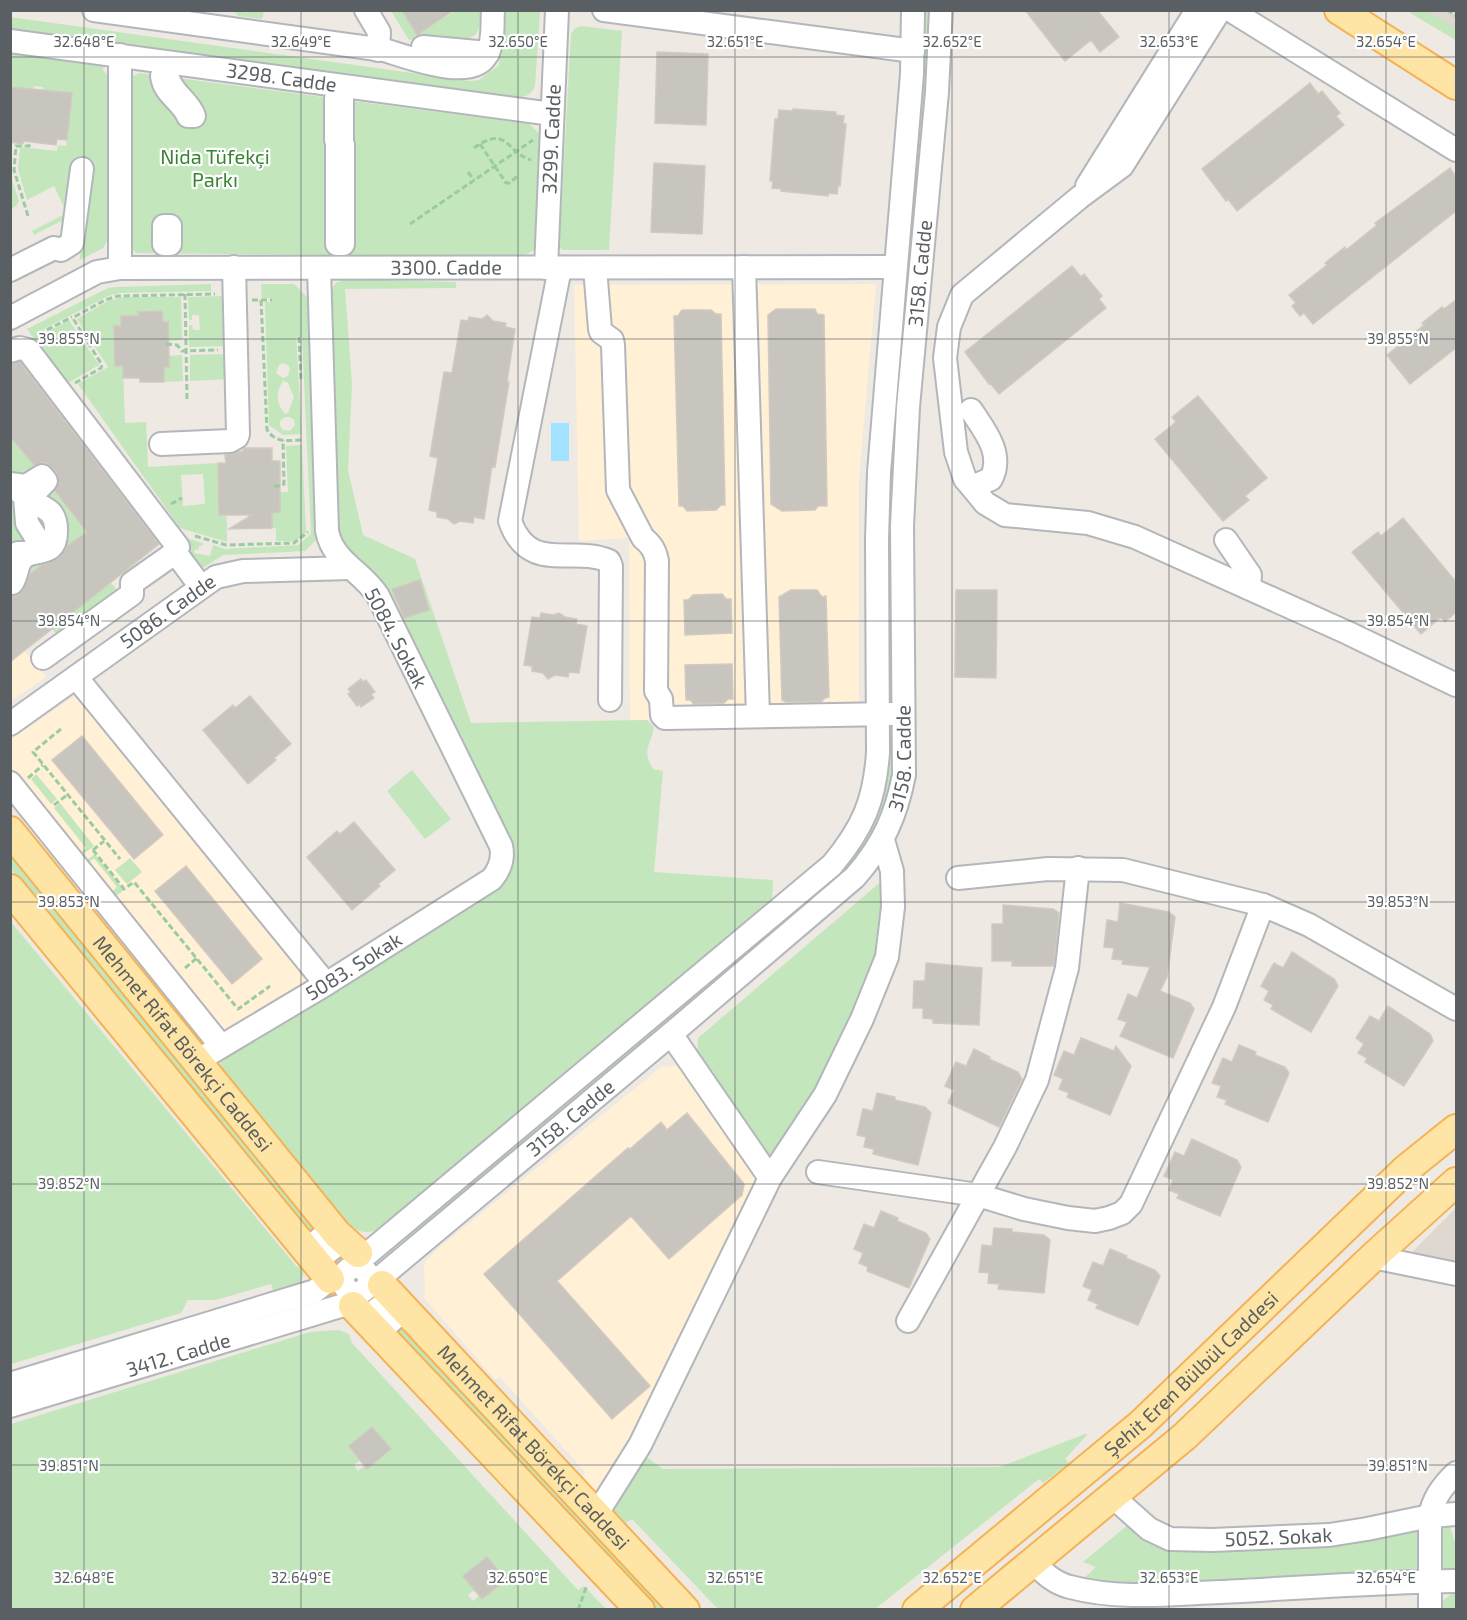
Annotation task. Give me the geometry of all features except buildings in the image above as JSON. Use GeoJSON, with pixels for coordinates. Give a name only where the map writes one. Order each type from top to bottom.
{"type":"FeatureCollection","features":[{"type":"Feature","properties":{"kind":"main road"},"geometry":{"type":"LineString","coordinates":[[1339,10],[1456,84]]}},
{"type":"Feature","properties":{"kind":"main road","name":"Mehmet Rifat Börekçi Caddesi"},"geometry":{"type":"LineString","coordinates":[[10,831],[337,1234],[366,1278],[640,1610]]}},
{"type":"Feature","properties":{"kind":"main road","name":"Mehmet Rifat Börekçi Caddesi"},"geometry":{"type":"LineString","coordinates":[[13,897],[330,1279],[334,1295],[366,1278]]}},
{"type":"Feature","properties":{"kind":"main road","name":"Şehit Eren Bülbül Caddesi"},"geometry":{"type":"LineString","coordinates":[[917,1610],[1141,1424],[1405,1170],[1456,1129]]}},
{"type":"Feature","properties":{"kind":"main road","name":"Şehit Eren Bülbül Caddesi"},"geometry":{"type":"LineString","coordinates":[[975,1610],[1185,1436],[1372,1257],[1456,1182]]}},
{"type":"Feature","properties":{"kind":"main road"},"geometry":{"type":"LineString","coordinates":[[330,1279],[331,1271],[341,1258],[366,1278]]}},
{"type":"Feature","properties":{"kind":"main road","name":"Mehmet Rifat Börekçi Caddesi"},"geometry":{"type":"LineString","coordinates":[[366,1278],[685,1610]]}},
{"type":"Feature","properties":{"kind":"street"},"geometry":{"type":"LineString","coordinates":[[94,10],[215,19],[462,68],[478,64],[488,53],[493,10]]}},
{"type":"Feature","properties":{"kind":"street"},"geometry":{"type":"LineString","coordinates":[[366,10],[379,32],[378,50]]}},
{"type":"Feature","properties":{"kind":"street","name":"3299. Cadde"},"geometry":{"type":"LineString","coordinates":[[557,10],[550,159],[553,268],[510,521],[514,533],[522,542],[539,553],[560,557],[594,557],[609,561],[612,566],[610,700]]}},
{"type":"Feature","properties":{"kind":"street"},"geometry":{"type":"LineString","coordinates":[[604,10],[724,18],[913,51]]}},
{"type":"Feature","properties":{"kind":"street","name":"3158. Cadde"},"geometry":{"type":"LineString","coordinates":[[366,1278],[832,865],[861,825],[870,803],[877,771],[879,472],[913,51],[913,10]]}},
{"type":"Feature","properties":{"kind":"street","name":"3158. Cadde"},"geometry":{"type":"LineString","coordinates":[[366,1278],[671,1034],[855,877],[883,840],[900,795],[904,775],[902,526],[908,407],[937,92],[941,10]]}},
{"type":"Feature","properties":{"kind":"street"},"geometry":{"type":"LineString","coordinates":[[1080,197],[1197,10]]}},
{"type":"Feature","properties":{"kind":"street"},"geometry":{"type":"LineString","coordinates":[[1220,10],[1122,166],[1080,197],[962,295],[949,327],[945,358],[956,452],[965,479],[985,503],[1005,515],[1088,523],[1112,529],[1250,588],[1456,686]]}},
{"type":"Feature","properties":{"kind":"street"},"geometry":{"type":"LineString","coordinates":[[1230,10],[1456,150]]}},
{"type":"Feature","properties":{"kind":"street","name":"3298. Cadde"},"geometry":{"type":"LineString","coordinates":[[10,41],[120,55],[552,121]]}},
{"type":"Feature","properties":{"kind":"street"},"geometry":{"type":"LineString","coordinates":[[423,46],[488,53]]}},
{"type":"Feature","properties":{"kind":"street"},"geometry":{"type":"LineString","coordinates":[[120,55],[120,268]]}},
{"type":"Feature","properties":{"kind":"street"},"geometry":{"type":"LineString","coordinates":[[10,270],[54,248],[61,250],[72,243],[82,169]]}},
{"type":"Feature","properties":{"kind":"street","name":"3300. Cadde"},"geometry":{"type":"LineString","coordinates":[[10,318],[97,272],[120,268],[241,267],[333,256],[553,268],[896,267]]}},
{"type":"Feature","properties":{"kind":"street","name":"5084. Sokak"},"geometry":{"type":"LineString","coordinates":[[333,256],[327,531],[332,548],[350,568],[366,580],[378,596],[501,846],[502,862]]}},
{"type":"Feature","properties":{"kind":"street"},"geometry":{"type":"LineString","coordinates":[[241,267],[250,298],[252,378]]}},
{"type":"Feature","properties":{"kind":"street"},"geometry":{"type":"LineString","coordinates":[[744,267],[758,716]]}},
{"type":"Feature","properties":{"kind":"street"},"geometry":{"type":"LineString","coordinates":[[595,268],[600,329],[612,340],[613,345],[618,490],[643,538],[650,543],[657,561],[656,691],[661,699],[662,716],[665,718],[904,714]]}},
{"type":"Feature","properties":{"kind":"street"},"geometry":{"type":"LineString","coordinates":[[161,444],[230,441],[237,437],[239,430],[236,349],[250,298]]}},
{"type":"Feature","properties":{"kind":"street"},"geometry":{"type":"LineString","coordinates":[[10,351],[20,348],[28,350],[177,546],[175,552],[132,583],[132,594],[43,658]]}},
{"type":"Feature","properties":{"kind":"street"},"geometry":{"type":"LineString","coordinates":[[971,410],[988,435],[996,457],[996,471],[991,479],[972,487]]}},
{"type":"Feature","properties":{"kind":"street"},"geometry":{"type":"LineString","coordinates":[[10,484],[26,486],[42,476],[46,481],[35,492],[34,500],[39,507],[51,513],[55,518],[56,527],[54,542],[49,548],[23,558],[16,577],[12,582],[10,581]]}},
{"type":"Feature","properties":{"kind":"street"},"geometry":{"type":"LineString","coordinates":[[10,491],[20,491],[25,496],[25,515],[37,543],[32,551],[10,555]]}},
{"type":"Feature","properties":{"kind":"street"},"geometry":{"type":"LineString","coordinates":[[1226,540],[1250,575],[1250,588]]}},
{"type":"Feature","properties":{"kind":"street"},"geometry":{"type":"LineString","coordinates":[[175,552],[201,587]]}},
{"type":"Feature","properties":{"kind":"street","name":"5086. Cadde"},"geometry":{"type":"LineString","coordinates":[[10,724],[216,577],[243,571],[350,568]]}},
{"type":"Feature","properties":{"kind":"street"},"geometry":{"type":"LineString","coordinates":[[76,677],[326,984]]}},
{"type":"Feature","properties":{"kind":"street"},"geometry":{"type":"LineString","coordinates":[[10,783],[221,1046]]}},
{"type":"Feature","properties":{"kind":"street"},"geometry":{"type":"LineString","coordinates":[[596,1515],[640,1445],[770,1178],[825,1095],[862,1019],[887,957],[893,907],[892,871],[883,840]]}},
{"type":"Feature","properties":{"kind":"street","name":"5083. Sokak"},"geometry":{"type":"LineString","coordinates":[[197,1061],[326,984],[492,879],[502,862]]}},
{"type":"Feature","properties":{"kind":"street"},"geometry":{"type":"LineString","coordinates":[[908,1321],[1005,1147],[1037,1080],[1067,968],[1078,868]]}},
{"type":"Feature","properties":{"kind":"street"},"geometry":{"type":"LineString","coordinates":[[957,878],[1048,869],[1123,870],[1263,905],[1308,925],[1456,1009]]}},
{"type":"Feature","properties":{"kind":"street"},"geometry":{"type":"LineString","coordinates":[[818,1172],[978,1195],[1024,1209],[1068,1218],[1095,1221],[1122,1213],[1131,1204],[1224,1007],[1263,905]]}},
{"type":"Feature","properties":{"kind":"street"},"geometry":{"type":"LineString","coordinates":[[671,1034],[770,1178]]}},
{"type":"Feature","properties":{"kind":"street"},"geometry":{"type":"LineString","coordinates":[[1372,1257],[1456,1274]]}},
{"type":"Feature","properties":{"kind":"street","name":"3412. Cadde"},"geometry":{"type":"LineString","coordinates":[[10,1406],[366,1278]]}},
{"type":"Feature","properties":{"kind":"street","name":"3412. Cadde"},"geometry":{"type":"LineString","coordinates":[[10,1384],[315,1291],[330,1279]]}},
{"type":"Feature","properties":{"kind":"street"},"geometry":{"type":"LineString","coordinates":[[1430,1610],[1432,1505],[1443,1487],[1456,1473]]}},
{"type":"Feature","properties":{"kind":"street","name":"5052. Sokak"},"geometry":{"type":"LineString","coordinates":[[1113,1497],[1149,1529],[1170,1539],[1212,1540],[1329,1535],[1430,1516],[1456,1514]]}},
{"type":"Feature","properties":{"kind":"street"},"geometry":{"type":"LineString","coordinates":[[1034,1562],[1046,1576],[1056,1582],[1069,1587],[1104,1593],[1156,1595],[1456,1581]]}},
{"type":"Feature","properties":{"kind":"path"},"geometry":{"type":"LineString","coordinates":[[1447,10],[1456,16]]}},
{"type":"Feature","properties":{"kind":"path"},"geometry":{"type":"LineString","coordinates":[[410,224],[517,151],[552,121]]}},
{"type":"Feature","properties":{"kind":"path"},"geometry":{"type":"LineString","coordinates":[[474,148],[494,139],[501,140],[507,142],[528,159],[539,161],[550,159]]}},
{"type":"Feature","properties":{"kind":"path"},"geometry":{"type":"LineString","coordinates":[[28,216],[14,165],[17,145],[29,146],[31,142]]}},
{"type":"Feature","properties":{"kind":"path"},"geometry":{"type":"LineString","coordinates":[[480,144],[507,183],[518,176]]}},
{"type":"Feature","properties":{"kind":"path"},"geometry":{"type":"LineString","coordinates":[[468,172],[474,180]]}},
{"type":"Feature","properties":{"kind":"path"},"geometry":{"type":"LineString","coordinates":[[185,294],[187,399]]}},
{"type":"Feature","properties":{"kind":"path"},"geometry":{"type":"LineString","coordinates":[[39,334],[105,300],[118,296],[185,294],[250,298],[266,425],[270,435],[283,440],[304,440]]}},
{"type":"Feature","properties":{"kind":"path"},"geometry":{"type":"LineString","coordinates":[[74,317],[73,319],[102,365],[101,368],[76,381],[75,386]]}},
{"type":"Feature","properties":{"kind":"path"},"geometry":{"type":"LineString","coordinates":[[185,322],[192,322]]}},
{"type":"Feature","properties":{"kind":"path"},"geometry":{"type":"LineString","coordinates":[[299,337],[301,383]]}},
{"type":"Feature","properties":{"kind":"path"},"geometry":{"type":"LineString","coordinates":[[166,344],[177,345],[181,350],[236,349]]}},
{"type":"Feature","properties":{"kind":"path"},"geometry":{"type":"LineString","coordinates":[[274,486],[282,486],[284,483],[283,440]]}},
{"type":"Feature","properties":{"kind":"path"},"geometry":{"type":"LineString","coordinates":[[165,508],[182,498]]}},
{"type":"Feature","properties":{"kind":"path"},"geometry":{"type":"LineString","coordinates":[[192,535],[226,545],[294,543],[308,534],[308,531]]}},
{"type":"Feature","properties":{"kind":"path"},"geometry":{"type":"LineString","coordinates":[[61,729],[33,752],[120,859]]}},
{"type":"Feature","properties":{"kind":"path"},"geometry":{"type":"LineString","coordinates":[[105,841],[95,848],[124,889],[134,882],[238,1009],[270,986]]}},
{"type":"Feature","properties":{"kind":"path"},"geometry":{"type":"LineString","coordinates":[[187,967],[197,958]]}},
{"type":"Feature","properties":{"kind":"shaded area"},"geometry":{"type":"Polygon","coordinates":[[[1407,11],[1456,11],[1456,40],[1407,11]]]}},
{"type":"Feature","properties":{"kind":"shaded area"},"geometry":{"type":"Polygon","coordinates":[[[876,284],[859,480],[859,718],[630,720],[629,538],[579,541],[574,285],[876,284]]]}},
{"type":"Feature","properties":{"kind":"shaded area"},"geometry":{"type":"Polygon","coordinates":[[[10,633],[46,677],[11,701],[10,701],[10,633]]]}},
{"type":"Feature","properties":{"kind":"shaded area"},"geometry":{"type":"Polygon","coordinates":[[[73,697],[78,700],[313,979],[210,1042],[11,796],[10,740],[73,697]]]}},
{"type":"Feature","properties":{"kind":"shaded area"},"geometry":{"type":"Polygon","coordinates":[[[684,1065],[759,1185],[636,1435],[600,1496],[583,1476],[585,1472],[500,1377],[495,1379],[423,1297],[425,1295],[424,1266],[426,1260],[440,1247],[661,1067],[684,1065]]]}},
{"type":"Feature","properties":{"kind":"shaded area"},"geometry":{"type":"Polygon","coordinates":[[[1456,1208],[1456,1267],[1416,1260],[1413,1251],[1456,1208]]]}},
{"type":"Feature","properties":{"kind":"green space"},"geometry":{"type":"Polygon","coordinates":[[[234,11],[247,13],[264,11],[262,19],[238,16],[234,11]]]}},
{"type":"Feature","properties":{"kind":"green space"},"geometry":{"type":"Polygon","coordinates":[[[391,11],[402,11],[417,35],[455,11],[480,11],[478,32],[465,39],[409,40],[391,11]]]}},
{"type":"Feature","properties":{"kind":"green space"},"geometry":{"type":"Polygon","coordinates":[[[504,11],[540,11],[535,86],[530,94],[524,97],[11,30],[10,17],[470,81],[479,80],[499,65],[504,11]]]}},
{"type":"Feature","properties":{"kind":"green space"},"geometry":{"type":"Polygon","coordinates":[[[925,11],[930,11],[928,71],[923,71],[925,11]]]}},
{"type":"Feature","properties":{"kind":"green space"},"geometry":{"type":"Polygon","coordinates":[[[1407,11],[1426,11],[1456,28],[1456,40],[1407,11]]]}},
{"type":"Feature","properties":{"kind":"green space"},"geometry":{"type":"Polygon","coordinates":[[[581,26],[622,31],[609,250],[563,250],[559,247],[571,34],[575,28],[581,26]]]}},
{"type":"Feature","properties":{"kind":"green space"},"geometry":{"type":"Polygon","coordinates":[[[11,54],[104,65],[103,70],[113,81],[114,230],[103,248],[80,260],[81,239],[66,232],[61,221],[34,235],[32,231],[67,213],[54,186],[27,200],[18,169],[20,147],[57,151],[58,145],[66,146],[72,94],[43,91],[43,87],[34,86],[33,90],[16,91],[17,87],[11,87],[11,54]]]}},
{"type":"Feature","properties":{"kind":"green space","name":"Nida Tüfekçi Parkı"},"geometry":{"type":"Polygon","coordinates":[[[140,73],[529,124],[543,137],[538,247],[519,257],[136,253],[130,246],[131,77],[140,73]]]}},
{"type":"Feature","properties":{"kind":"green space"},"geometry":{"type":"Polygon","coordinates":[[[923,78],[928,78],[896,702],[888,702],[885,508],[923,78]]]}},
{"type":"Feature","properties":{"kind":"green space"},"geometry":{"type":"Polygon","coordinates":[[[10,174],[19,201],[11,209],[10,174]]]}},
{"type":"Feature","properties":{"kind":"green space"},"geometry":{"type":"Polygon","coordinates":[[[345,279],[456,282],[456,288],[345,289],[352,384],[348,470],[363,535],[415,559],[471,723],[647,720],[654,727],[647,752],[649,762],[653,769],[663,771],[654,872],[773,880],[772,899],[397,1218],[378,1230],[369,1232],[359,1231],[350,1225],[221,1066],[220,1060],[508,875],[352,557],[338,535],[329,292],[336,283],[345,279]],[[420,580],[393,589],[403,618],[429,610],[420,580]]]}},
{"type":"Feature","properties":{"kind":"green space"},"geometry":{"type":"Polygon","coordinates":[[[211,284],[211,291],[120,293],[108,296],[36,333],[39,337],[69,320],[99,365],[68,383],[179,536],[204,544],[198,547],[199,550],[195,549],[194,553],[210,556],[213,545],[225,549],[298,545],[311,534],[302,337],[296,337],[302,434],[283,435],[269,425],[265,302],[271,302],[272,298],[262,298],[261,284],[294,284],[309,299],[318,538],[305,551],[223,555],[198,571],[27,329],[108,288],[211,284]],[[283,363],[279,365],[276,373],[283,378],[288,376],[290,369],[283,363]],[[283,381],[279,390],[280,406],[285,414],[288,413],[294,397],[288,383],[283,381]],[[285,417],[280,421],[283,430],[290,431],[295,425],[294,420],[290,417],[285,417]]]}},
{"type":"Feature","properties":{"kind":"green space"},"geometry":{"type":"Polygon","coordinates":[[[222,296],[223,346],[189,347],[189,325],[192,325],[193,330],[200,330],[199,315],[192,315],[192,320],[189,320],[188,297],[222,296]]]}},
{"type":"Feature","properties":{"kind":"green space"},"geometry":{"type":"Polygon","coordinates":[[[123,297],[181,297],[182,340],[168,341],[168,322],[163,322],[162,311],[139,312],[139,316],[121,316],[121,326],[114,326],[123,366],[125,423],[146,422],[148,467],[218,463],[218,477],[226,477],[227,542],[180,528],[78,384],[108,367],[77,319],[108,301],[123,297]],[[203,474],[181,475],[183,506],[205,504],[203,474]]]}},
{"type":"Feature","properties":{"kind":"green space"},"geometry":{"type":"Polygon","coordinates":[[[230,354],[230,379],[190,381],[190,355],[230,354]]]}},
{"type":"Feature","properties":{"kind":"green space"},"geometry":{"type":"Polygon","coordinates":[[[182,355],[183,381],[164,382],[164,367],[169,367],[169,356],[182,355]]]}},
{"type":"Feature","properties":{"kind":"green space"},"geometry":{"type":"Polygon","coordinates":[[[10,436],[42,476],[11,484],[10,436]]]}},
{"type":"Feature","properties":{"kind":"green space"},"geometry":{"type":"Polygon","coordinates":[[[302,445],[306,532],[296,541],[276,541],[276,528],[272,528],[272,513],[280,512],[280,492],[288,492],[286,446],[302,445]]]}},
{"type":"Feature","properties":{"kind":"green space"},"geometry":{"type":"Polygon","coordinates":[[[46,481],[86,532],[14,586],[16,577],[54,542],[40,507],[46,481]]]}},
{"type":"Feature","properties":{"kind":"green space"},"geometry":{"type":"Polygon","coordinates":[[[11,491],[35,536],[11,554],[11,491]]]}},
{"type":"Feature","properties":{"kind":"green space"},"geometry":{"type":"Polygon","coordinates":[[[110,582],[122,595],[60,638],[52,629],[110,582]]]}},
{"type":"Feature","properties":{"kind":"green space"},"geometry":{"type":"Polygon","coordinates":[[[888,727],[895,727],[896,765],[884,815],[858,859],[834,882],[409,1240],[404,1235],[877,814],[887,781],[888,727]]]}},
{"type":"Feature","properties":{"kind":"green space"},"geometry":{"type":"Polygon","coordinates":[[[412,770],[451,819],[425,839],[387,791],[412,770]]]}},
{"type":"Feature","properties":{"kind":"green space"},"geometry":{"type":"Polygon","coordinates":[[[36,774],[57,799],[51,804],[31,779],[36,774]]]}},
{"type":"Feature","properties":{"kind":"green space"},"geometry":{"type":"Polygon","coordinates":[[[60,803],[94,846],[78,858],[77,856],[86,848],[54,808],[60,803]]]}},
{"type":"Feature","properties":{"kind":"green space"},"geometry":{"type":"Polygon","coordinates":[[[10,850],[327,1233],[314,1244],[285,1202],[236,1140],[11,869],[10,850]]]}},
{"type":"Feature","properties":{"kind":"green space"},"geometry":{"type":"Polygon","coordinates":[[[95,854],[124,890],[112,899],[108,895],[117,887],[94,858],[84,866],[83,863],[95,854]]]}},
{"type":"Feature","properties":{"kind":"green space"},"geometry":{"type":"Polygon","coordinates":[[[130,858],[142,872],[127,884],[115,870],[130,858]]]}},
{"type":"Feature","properties":{"kind":"green space"},"geometry":{"type":"Polygon","coordinates":[[[883,880],[883,921],[876,968],[826,1073],[770,1164],[697,1063],[698,1038],[883,880]]]}},
{"type":"Feature","properties":{"kind":"green space"},"geometry":{"type":"Polygon","coordinates":[[[11,922],[297,1267],[303,1264],[303,1277],[297,1286],[276,1298],[271,1284],[216,1300],[188,1300],[181,1313],[11,1364],[11,922]]]}},
{"type":"Feature","properties":{"kind":"green space"},"geometry":{"type":"Polygon","coordinates":[[[398,1315],[666,1609],[650,1609],[386,1326],[398,1315]]]}},
{"type":"Feature","properties":{"kind":"green space"},"geometry":{"type":"Polygon","coordinates":[[[339,1330],[349,1334],[352,1343],[578,1590],[584,1586],[606,1609],[11,1610],[11,1424],[310,1332],[339,1330]],[[372,1427],[349,1446],[360,1460],[354,1465],[358,1471],[364,1466],[368,1469],[391,1450],[372,1427]],[[505,1580],[475,1590],[468,1595],[473,1601],[479,1596],[482,1599],[505,1580]]]}},
{"type":"Feature","properties":{"kind":"green space"},"geometry":{"type":"Polygon","coordinates":[[[1088,1434],[1065,1459],[1069,1463],[1043,1483],[1039,1479],[875,1609],[718,1609],[632,1519],[626,1523],[610,1507],[645,1456],[663,1469],[1000,1467],[1088,1434]]]}},
{"type":"Feature","properties":{"kind":"green space"},"geometry":{"type":"Polygon","coordinates":[[[1129,1524],[1142,1536],[1421,1524],[1422,1563],[1410,1575],[1153,1586],[1081,1581],[1096,1567],[1083,1562],[1129,1524]]]}},
{"type":"Feature","properties":{"kind":"green space"},"geometry":{"type":"Polygon","coordinates":[[[1437,1526],[1450,1526],[1456,1546],[1456,1570],[1440,1571],[1437,1526]]]}},
{"type":"Feature","properties":{"kind":"green space"},"geometry":{"type":"Polygon","coordinates":[[[1456,1590],[1456,1609],[1439,1610],[1439,1604],[1456,1590]]]}},
{"type":"Feature","properties":{"kind":"water"},"geometry":{"type":"Polygon","coordinates":[[[551,423],[569,423],[569,461],[551,461],[551,423]]]}}]}
